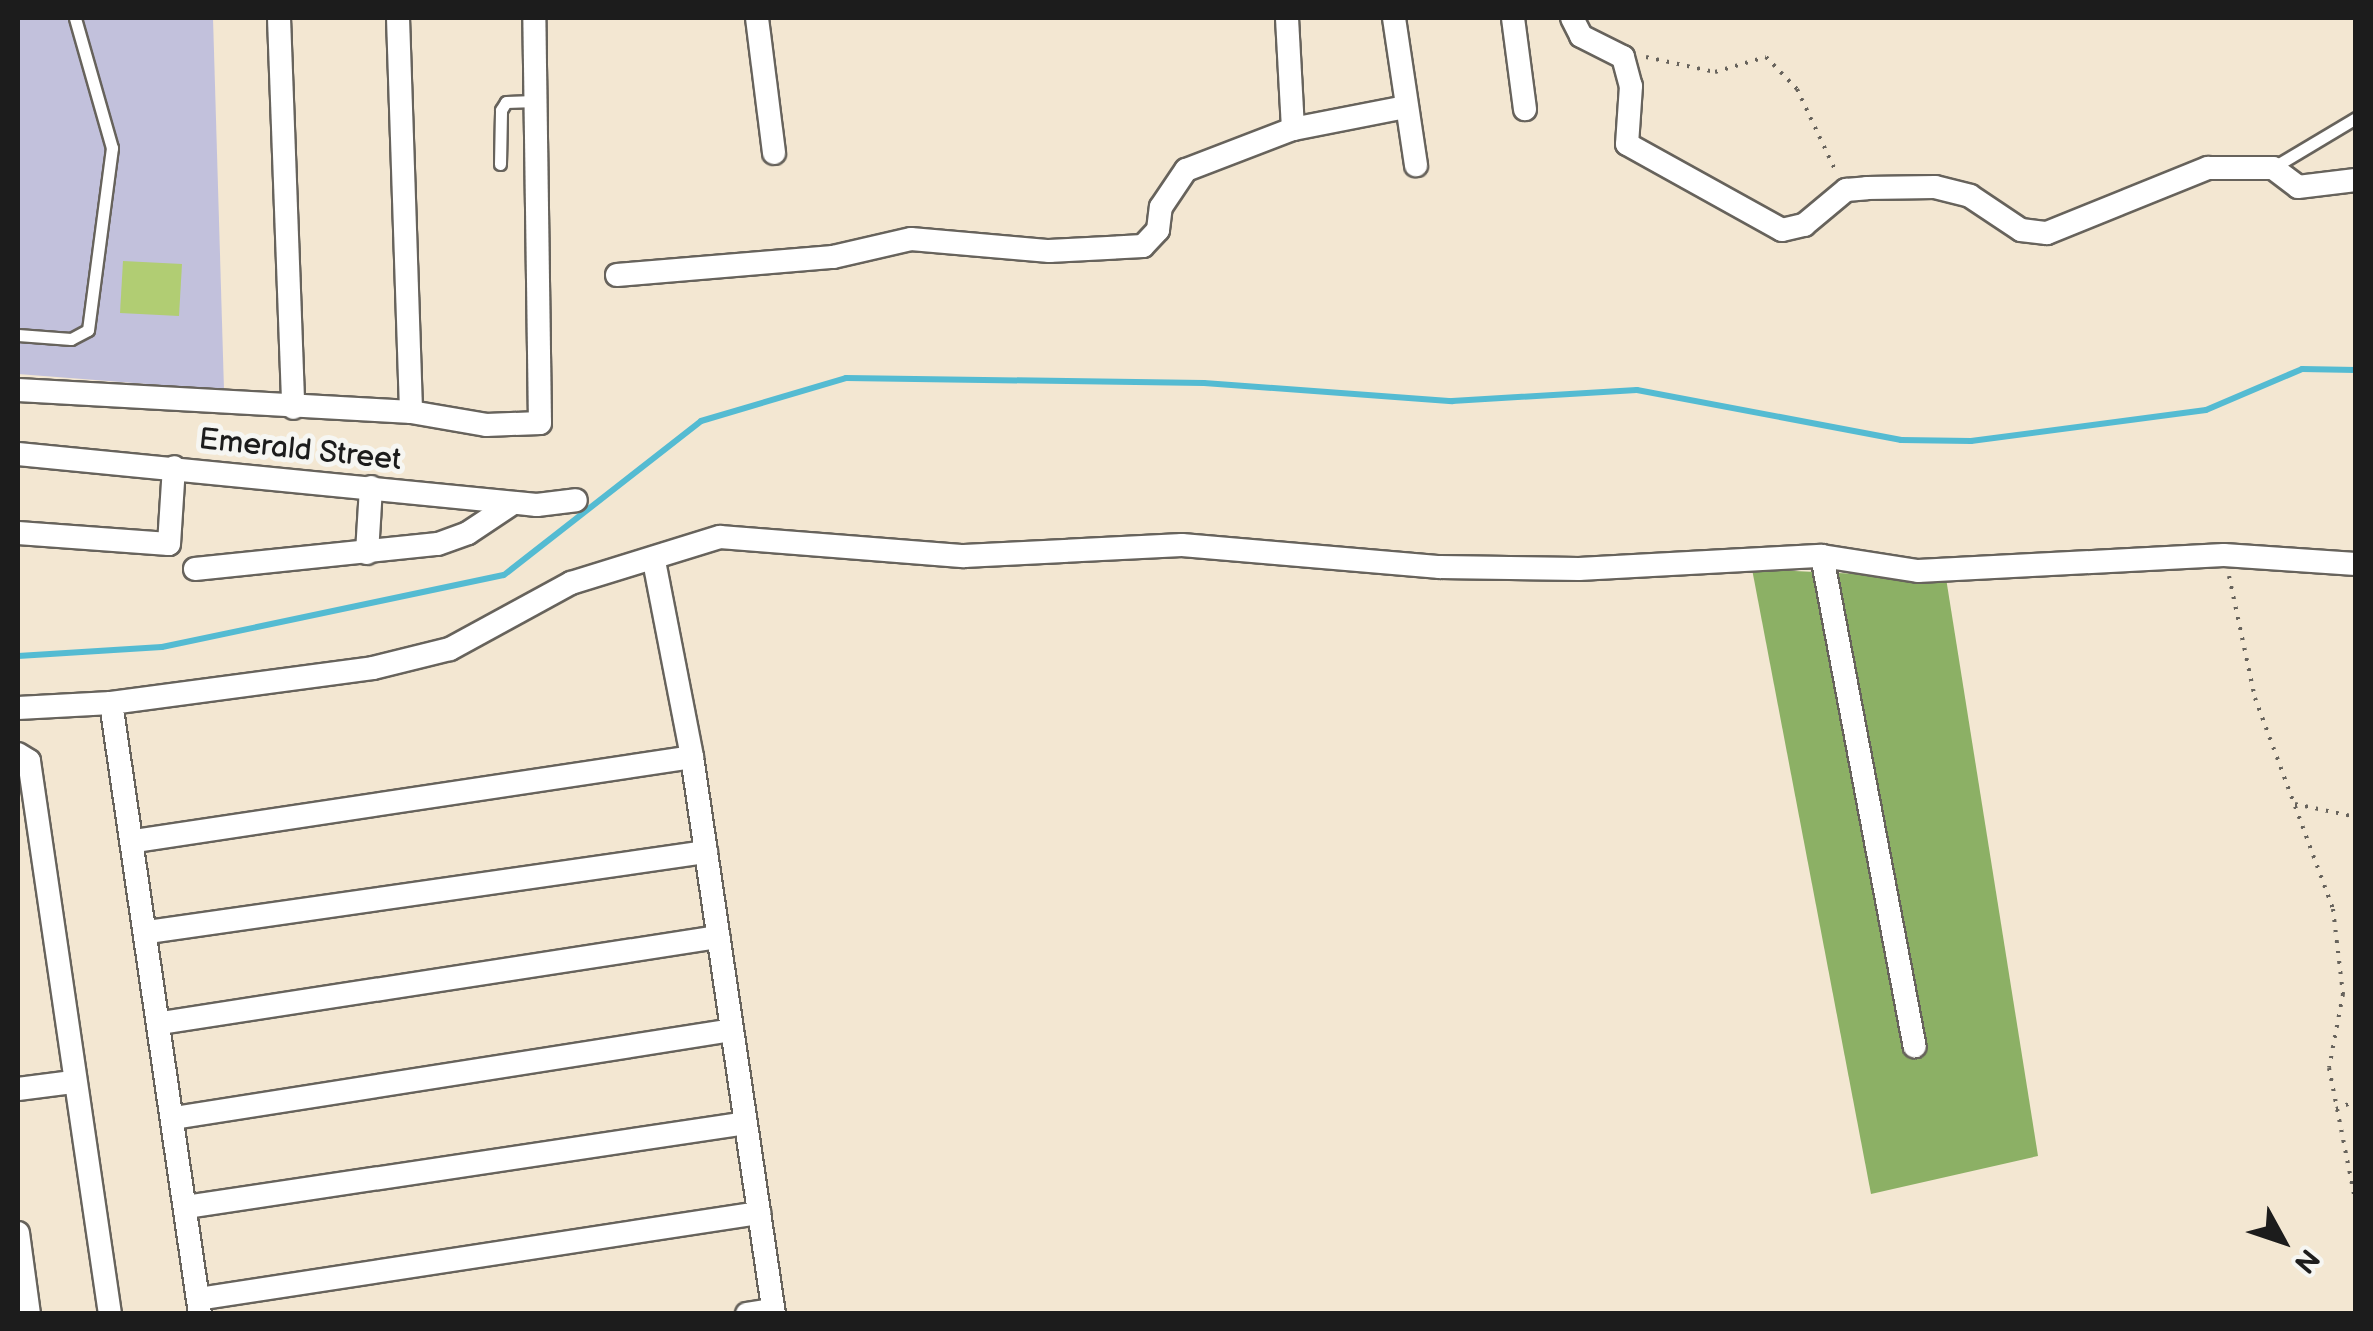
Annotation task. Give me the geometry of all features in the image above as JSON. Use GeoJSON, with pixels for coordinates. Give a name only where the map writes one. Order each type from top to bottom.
{"type":"FeatureCollection","features":[{"type":"Feature","properties":{"kind":"street"},"geometry":{"type":"LineString","coordinates":[[279,18],[294,408]]}},
{"type":"Feature","properties":{"kind":"street"},"geometry":{"type":"LineString","coordinates":[[398,18],[411,412]]}},
{"type":"Feature","properties":{"kind":"street"},"geometry":{"type":"LineString","coordinates":[[18,390],[411,412],[486,426],[546,422],[534,18]]}},
{"type":"Feature","properties":{"kind":"street"},"geometry":{"type":"LineString","coordinates":[[757,18],[774,154]]}},
{"type":"Feature","properties":{"kind":"street"},"geometry":{"type":"LineString","coordinates":[[1287,18],[1293,129]]}},
{"type":"Feature","properties":{"kind":"street"},"geometry":{"type":"LineString","coordinates":[[1394,18],[1416,166]]}},
{"type":"Feature","properties":{"kind":"street"},"geometry":{"type":"LineString","coordinates":[[1513,18],[1525,110]]}},
{"type":"Feature","properties":{"kind":"street"},"geometry":{"type":"LineString","coordinates":[[1572,18],[1581,36],[1613,47],[1624,57],[1630,86],[1627,144],[1644,159],[1782,230],[1804,225],[1846,190],[1935,188],[1970,196],[2021,230],[2047,233],[2189,173],[2244,163],[2273,168],[2298,187],[2356,180]]}},
{"type":"Feature","properties":{"kind":"street"},"geometry":{"type":"LineString","coordinates":[[617,276],[833,257],[911,240],[1049,251],[1142,246],[1158,230],[1161,207],[1186,170],[1293,129],[1405,107]]}},
{"type":"Feature","properties":{"kind":"street","name":"Emerald Street"},"geometry":{"type":"LineString","coordinates":[[18,454],[513,503],[576,500]]}},
{"type":"Feature","properties":{"kind":"street"},"geometry":{"type":"LineString","coordinates":[[18,533],[169,544],[174,467]]}},
{"type":"Feature","properties":{"kind":"street"},"geometry":{"type":"LineString","coordinates":[[367,553],[371,487]]}},
{"type":"Feature","properties":{"kind":"street"},"geometry":{"type":"LineString","coordinates":[[195,570],[438,544],[468,533],[513,503]]}},
{"type":"Feature","properties":{"kind":"street"},"geometry":{"type":"LineString","coordinates":[[18,708],[111,703],[373,668],[450,649],[571,583],[654,561],[720,537],[964,556],[1119,544],[1201,546],[1440,567],[1579,569],[1822,556],[1918,571],[2224,555],[2356,564]]}},
{"type":"Feature","properties":{"kind":"street"},"geometry":{"type":"LineString","coordinates":[[1822,556],[1915,1046]]}},
{"type":"Feature","properties":{"kind":"street"},"geometry":{"type":"LineString","coordinates":[[654,561],[692,757],[774,1311],[747,1314]]}},
{"type":"Feature","properties":{"kind":"street"},"geometry":{"type":"LineString","coordinates":[[111,703],[136,841],[200,1306],[759,1213]]}},
{"type":"Feature","properties":{"kind":"street"},"geometry":{"type":"LineString","coordinates":[[18,754],[29,761],[110,1314]]}},
{"type":"Feature","properties":{"kind":"street"},"geometry":{"type":"LineString","coordinates":[[136,841],[692,757]]}},
{"type":"Feature","properties":{"kind":"street"},"geometry":{"type":"LineString","coordinates":[[148,932],[706,852]]}},
{"type":"Feature","properties":{"kind":"street"},"geometry":{"type":"LineString","coordinates":[[160,1024],[718,937]]}},
{"type":"Feature","properties":{"kind":"street"},"geometry":{"type":"LineString","coordinates":[[174,1118],[732,1030]]}},
{"type":"Feature","properties":{"kind":"street"},"geometry":{"type":"LineString","coordinates":[[18,1089],[73,1082]]}},
{"type":"Feature","properties":{"kind":"street"},"geometry":{"type":"LineString","coordinates":[[186,1207],[746,1123]]}},
{"type":"Feature","properties":{"kind":"street"},"geometry":{"type":"LineString","coordinates":[[18,1234],[29,1314]]}},
{"type":"Feature","properties":{"kind":"lane"},"geometry":{"type":"LineString","coordinates":[[18,334],[71,339],[88,330],[112,148],[74,18]]}},
{"type":"Feature","properties":{"kind":"lane"},"geometry":{"type":"LineString","coordinates":[[500,164],[501,110],[506,102],[535,102]]}},
{"type":"Feature","properties":{"kind":"lane"},"geometry":{"type":"LineString","coordinates":[[2273,168],[2356,118]]}},
{"type":"Feature","properties":{"kind":"path"},"geometry":{"type":"LineString","coordinates":[[1613,47],[1715,72],[1766,57],[1797,89],[1846,190]]}},
{"type":"Feature","properties":{"kind":"path"},"geometry":{"type":"LineString","coordinates":[[2224,555],[2255,698],[2333,910],[2344,994],[2329,1068],[2356,1204]]}},
{"type":"Feature","properties":{"kind":"path"},"geometry":{"type":"LineString","coordinates":[[2295,804],[2356,817]]}},
{"type":"Feature","properties":{"kind":"path"},"geometry":{"type":"LineString","coordinates":[[2336,1109],[2356,1101]]}},
{"type":"Feature","properties":{"kind":"shaded area"},"geometry":{"type":"Polygon","coordinates":[[[18,18],[213,18],[224,390],[18,374],[18,18]]]}},
{"type":"Feature","properties":{"kind":"green space"},"geometry":{"type":"Polygon","coordinates":[[[123,261],[182,264],[179,316],[120,313],[123,261]]]}},
{"type":"Feature","properties":{"kind":"green space"},"geometry":{"type":"Polygon","coordinates":[[[1752,569],[1946,578],[2038,1156],[1871,1194],[1752,569]]]}},
{"type":"Feature","properties":{"kind":"waterway"},"geometry":{"type":"LineString","coordinates":[[18,656],[162,647],[504,575],[701,421],[846,378],[1204,383],[1452,401],[1637,390],[1901,440],[1971,441],[2206,410],[2302,369],[2356,370]]}}]}
